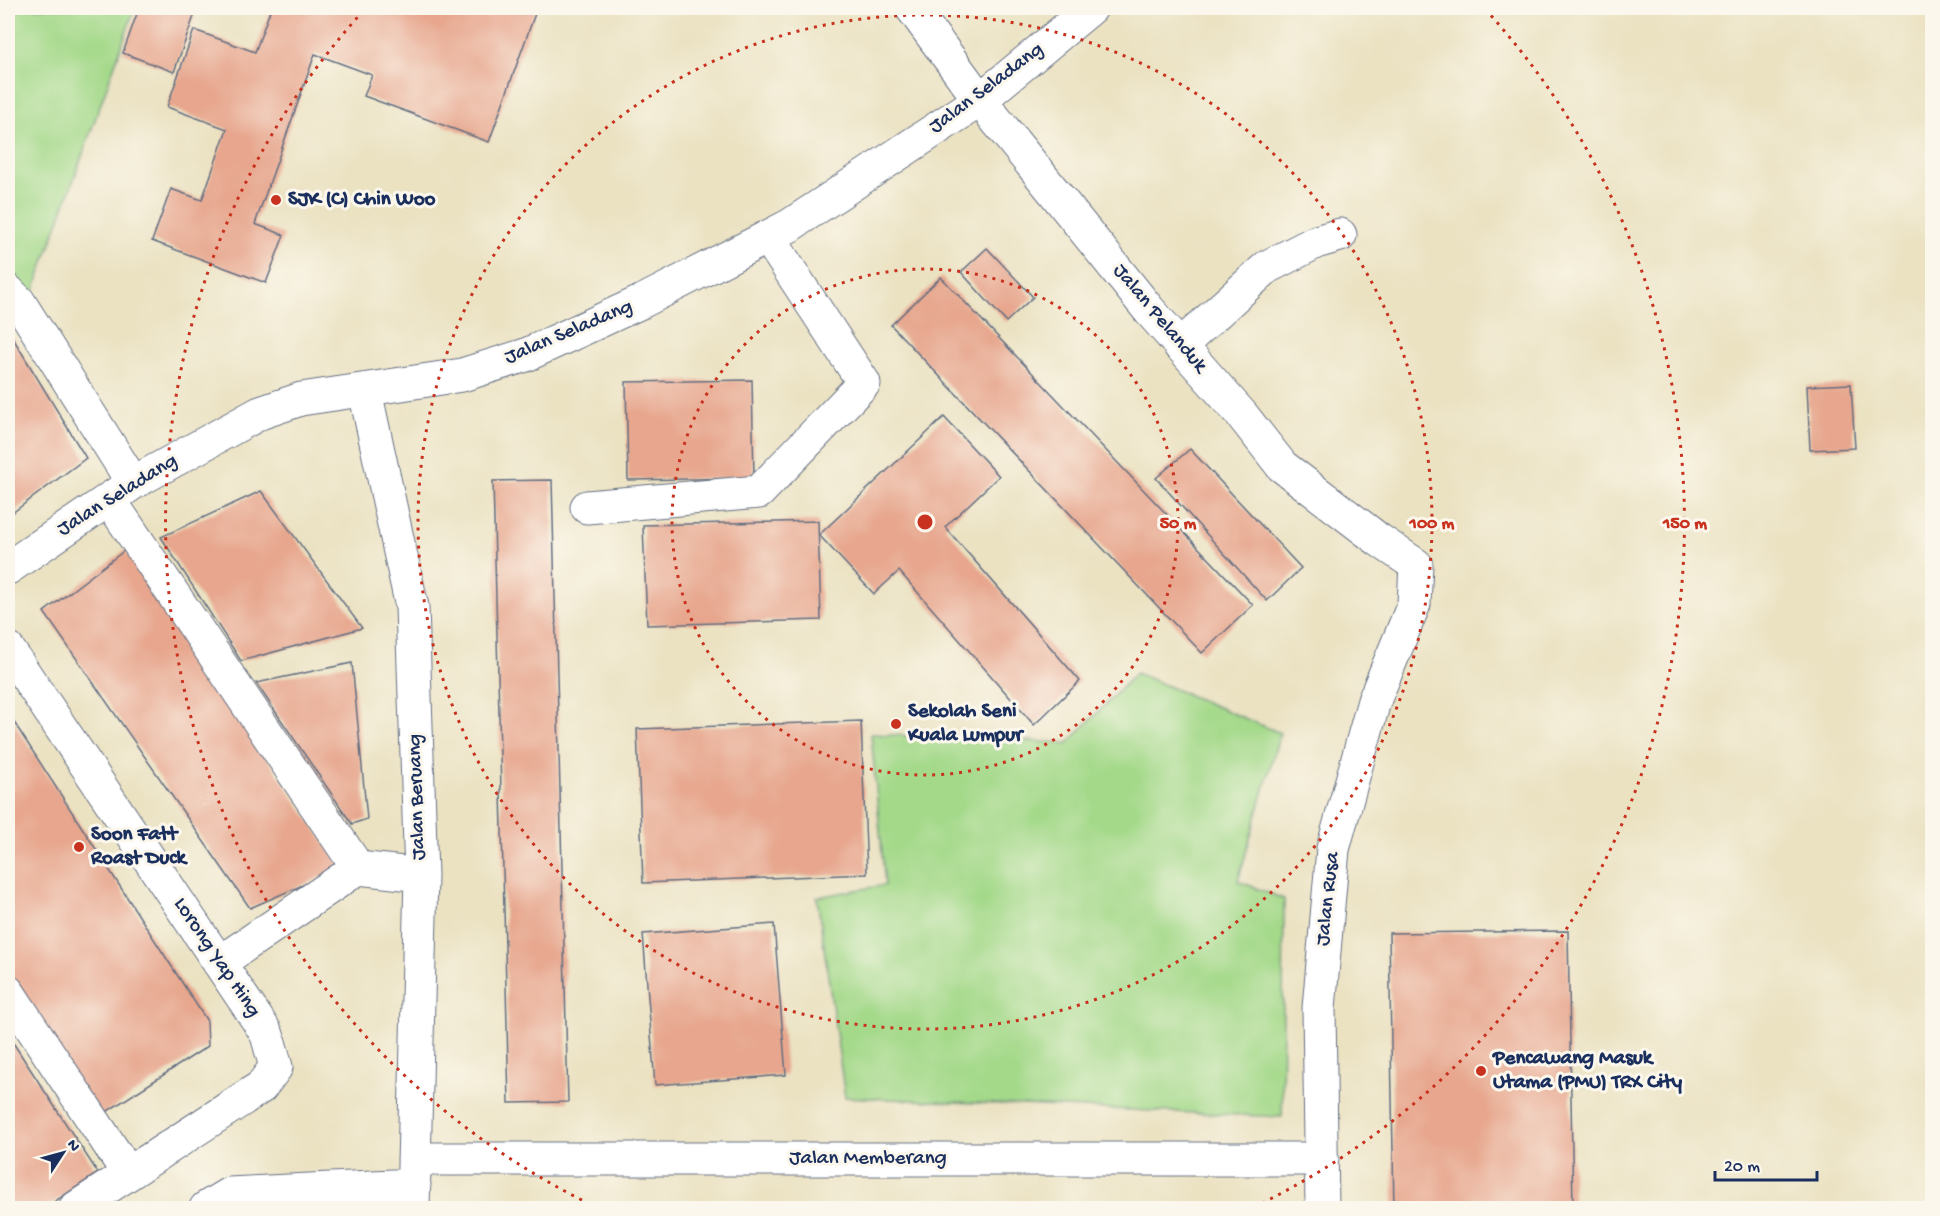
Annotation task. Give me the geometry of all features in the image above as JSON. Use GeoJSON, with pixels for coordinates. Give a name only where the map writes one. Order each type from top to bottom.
{"type":"FeatureCollection","features":[{"type":"Feature","properties":{"kind":"street","name":"Jalan Pelanduk"},"geometry":{"type":"LineString","coordinates":[[912,8],[980,100],[1149,310],[1242,414],[1282,466],[1379,540],[1416,565],[1414,604]]}},
{"type":"Feature","properties":{"kind":"street","name":"Jalan Seladang"},"geometry":{"type":"LineString","coordinates":[[8,568],[121,491],[260,413],[301,399],[462,375],[526,355],[643,301],[768,237],[789,226],[980,100],[1091,8]]}},
{"type":"Feature","properties":{"kind":"street"},"geometry":{"type":"LineString","coordinates":[[1180,345],[1267,267],[1316,242],[1340,235]]}},
{"type":"Feature","properties":{"kind":"street"},"geometry":{"type":"LineString","coordinates":[[587,507],[759,492],[864,383],[768,237]]}},
{"type":"Feature","properties":{"kind":"street"},"geometry":{"type":"LineString","coordinates":[[8,291],[19,302],[121,491],[358,868]]}},
{"type":"Feature","properties":{"kind":"street","name":"Jalan Beruang"},"geometry":{"type":"LineString","coordinates":[[365,391],[412,607],[421,874],[414,1184]]}},
{"type":"Feature","properties":{"kind":"street","name":"Jalan Rusa"},"geometry":{"type":"LineString","coordinates":[[1322,1209],[1319,1008],[1333,849],[1374,701],[1414,604]]}},
{"type":"Feature","properties":{"kind":"street","name":"Lorong Yap Hing"},"geometry":{"type":"LineString","coordinates":[[8,649],[267,1035],[276,1067],[261,1087],[76,1209]]}},
{"type":"Feature","properties":{"kind":"street"},"geometry":{"type":"LineString","coordinates":[[219,963],[358,868],[421,874]]}},
{"type":"Feature","properties":{"kind":"street"},"geometry":{"type":"LineString","coordinates":[[8,992],[128,1173]]}},
{"type":"Feature","properties":{"kind":"street","name":"Jalan Memberang"},"geometry":{"type":"LineString","coordinates":[[206,1209],[229,1194],[361,1198],[414,1184],[1322,1159]]}},
{"type":"Feature","properties":{"kind":"green space"},"geometry":{"type":"Polygon","coordinates":[[[8,8],[135,8],[31,299],[8,275],[8,8]]]}},
{"type":"Feature","properties":{"kind":"green space"},"geometry":{"type":"Polygon","coordinates":[[[1136,673],[1280,733],[1238,881],[1284,899],[1282,1117],[845,1097],[817,897],[885,885],[871,734],[1068,743],[1136,673]]]}},
{"type":"Feature","properties":{"kind":"building"},"geometry":{"type":"Polygon","coordinates":[[[139,8],[197,8],[174,72],[123,53],[139,8]]]}},
{"type":"Feature","properties":{"kind":"building"},"geometry":{"type":"Polygon","coordinates":[[[271,8],[537,8],[489,142],[364,96],[372,75],[315,54],[255,224],[284,235],[266,283],[152,241],[171,189],[202,200],[227,129],[167,107],[194,30],[255,52],[271,8]]]}},
{"type":"Feature","properties":{"kind":"building"},"geometry":{"type":"Polygon","coordinates":[[[987,248],[1033,297],[1006,322],[961,272],[987,248]]]}},
{"type":"Feature","properties":{"kind":"building"},"geometry":{"type":"Polygon","coordinates":[[[941,277],[1253,605],[1202,653],[891,325],[941,277]]]}},
{"type":"Feature","properties":{"kind":"building"},"geometry":{"type":"Polygon","coordinates":[[[8,330],[86,458],[8,516],[8,330]]]}},
{"type":"Feature","properties":{"kind":"building"},"geometry":{"type":"Polygon","coordinates":[[[752,380],[754,478],[628,480],[626,382],[752,380]]]}},
{"type":"Feature","properties":{"kind":"building"},"geometry":{"type":"Polygon","coordinates":[[[1851,384],[1855,448],[1810,450],[1807,386],[1851,384]]]}},
{"type":"Feature","properties":{"kind":"building"},"geometry":{"type":"Polygon","coordinates":[[[944,417],[999,476],[945,527],[1080,681],[1034,725],[899,571],[874,594],[819,535],[944,417]]]}},
{"type":"Feature","properties":{"kind":"building"},"geometry":{"type":"Polygon","coordinates":[[[1190,449],[1301,568],[1267,601],[1156,478],[1190,449]]]}},
{"type":"Feature","properties":{"kind":"building"},"geometry":{"type":"Polygon","coordinates":[[[552,480],[568,1102],[509,1103],[493,481],[552,480]]]}},
{"type":"Feature","properties":{"kind":"building"},"geometry":{"type":"Polygon","coordinates":[[[261,491],[362,628],[241,661],[161,537],[261,491]]]}},
{"type":"Feature","properties":{"kind":"building"},"geometry":{"type":"Polygon","coordinates":[[[818,521],[821,620],[647,625],[643,525],[818,521]]]}},
{"type":"Feature","properties":{"kind":"building"},"geometry":{"type":"Polygon","coordinates":[[[125,550],[342,868],[250,908],[44,612],[125,550]]]}},
{"type":"Feature","properties":{"kind":"building"},"geometry":{"type":"Polygon","coordinates":[[[352,663],[367,819],[352,824],[256,683],[352,663]]]}},
{"type":"Feature","properties":{"kind":"building"},"geometry":{"type":"Polygon","coordinates":[[[8,713],[207,1021],[208,1046],[94,1120],[8,987],[8,713]]]}},
{"type":"Feature","properties":{"kind":"building"},"geometry":{"type":"Polygon","coordinates":[[[861,721],[867,874],[643,883],[637,729],[861,721]]]}},
{"type":"Feature","properties":{"kind":"building"},"geometry":{"type":"Polygon","coordinates":[[[774,924],[786,1075],[655,1085],[643,934],[774,924]]]}},
{"type":"Feature","properties":{"kind":"building","name":"Pencawang Masuk Utama (PMU) TRX City"},"geometry":{"type":"Polygon","coordinates":[[[1568,931],[1573,1208],[1394,1208],[1389,933],[1568,931]]]}},
{"type":"Feature","properties":{"kind":"building"},"geometry":{"type":"Polygon","coordinates":[[[8,1035],[98,1173],[45,1208],[8,1208],[8,1035]]]}},
{"type":"Feature","properties":{"kind":"building"},"geometry":{"type":"Polygon","coordinates":[[[348,1197],[349,1208],[240,1208],[348,1197]]]}},
{"type":"Feature","properties":{"kind":"place","name":"SJK (C) Chin Woo"},"geometry":{"type":"Point","coordinates":[276,200]}},
{"type":"Feature","properties":{"kind":"place","name":"Sekolah Seni Kuala Lumpur"},"geometry":{"type":"Point","coordinates":[896,724]}},
{"type":"Feature","properties":{"kind":"place","name":"Soon Fatt Roast Duck"},"geometry":{"type":"Point","coordinates":[79,847]}},
{"type":"Feature","properties":{"kind":"place","name":"Pencawang Masuk Utama (PMU) TRX City"},"geometry":{"type":"Point","coordinates":[1481,1071]}}]}
